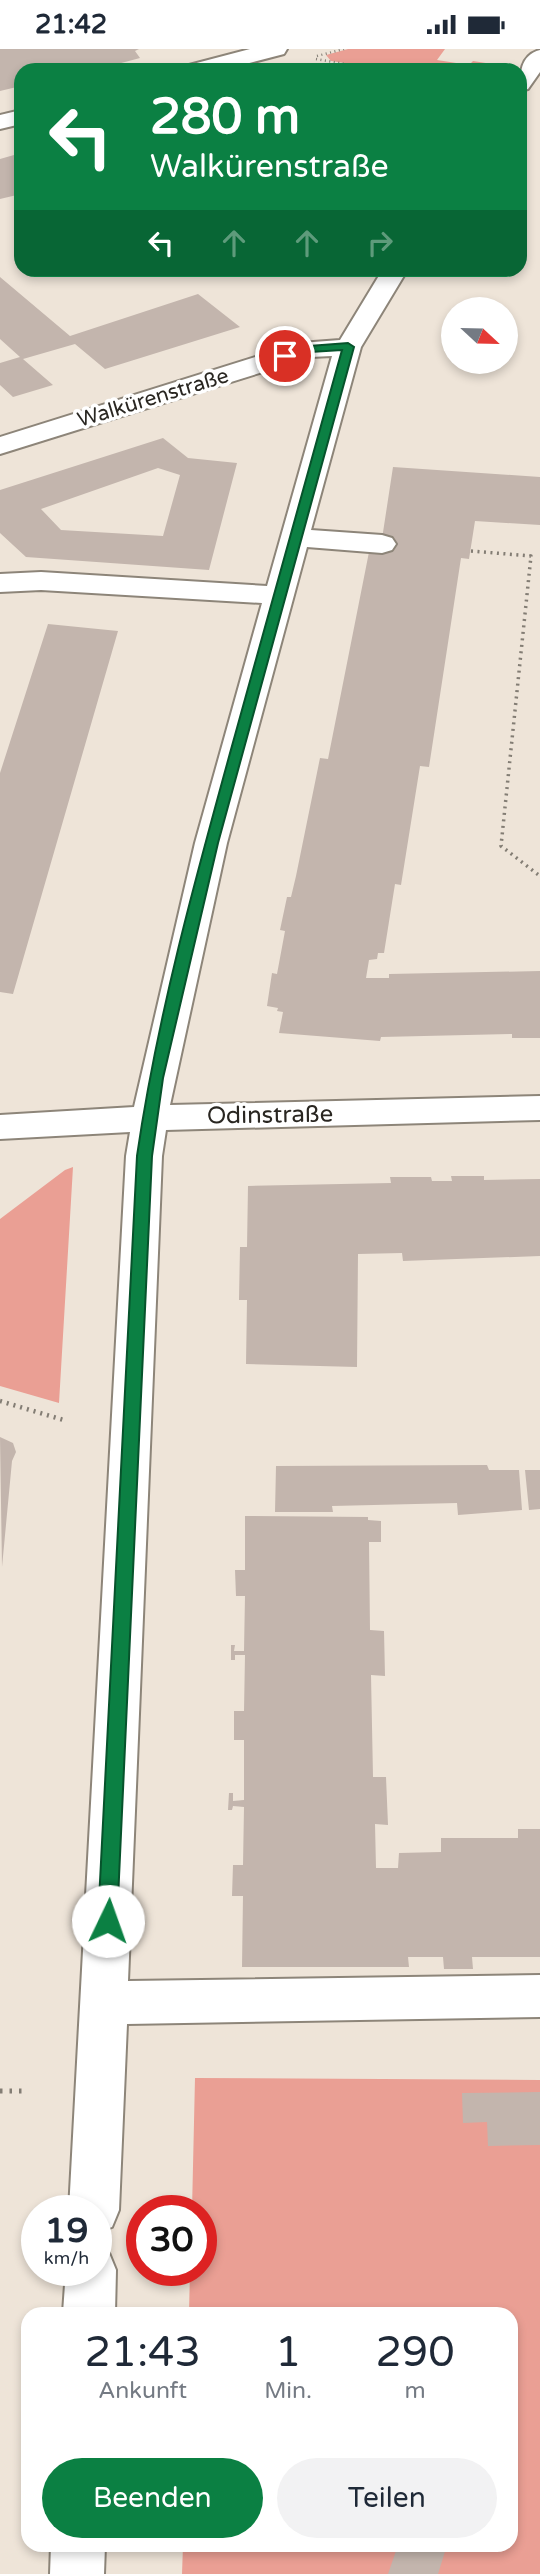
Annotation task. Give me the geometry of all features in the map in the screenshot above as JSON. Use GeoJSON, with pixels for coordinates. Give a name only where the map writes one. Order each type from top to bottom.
{"type":"FeatureCollection","features":[{"type":"Feature","properties":{"kind":"street"},"geometry":{"type":"LineString","coordinates":[[223,63],[276,49]]}},
{"type":"Feature","properties":{"kind":"street"},"geometry":{"type":"LineString","coordinates":[[527,74],[540,57]]}},
{"type":"Feature","properties":{"kind":"street"},"geometry":{"type":"LineString","coordinates":[[95,2195],[144,1169],[156,1078],[211,843],[293,537],[348,347],[391,277]]}},
{"type":"Feature","properties":{"kind":"street","name":"Walkürenstraße"},"geometry":{"type":"LineString","coordinates":[[0,446],[309,349],[348,347]]}},
{"type":"Feature","properties":{"kind":"street"},"geometry":{"type":"LineString","coordinates":[[293,537],[382,544]]}},
{"type":"Feature","properties":{"kind":"street"},"geometry":{"type":"LineString","coordinates":[[0,583],[41,581],[279,595]]}},
{"type":"Feature","properties":{"kind":"street","name":"Odinstraße"},"geometry":{"type":"LineString","coordinates":[[0,1127],[540,1108]]}},
{"type":"Feature","properties":{"kind":"street"},"geometry":{"type":"LineString","coordinates":[[104,2003],[540,1996]]}},
{"type":"Feature","properties":{"kind":"street"},"geometry":{"type":"LineString","coordinates":[[89,2307],[90,2286]]}},
{"type":"Feature","properties":{"kind":"street"},"geometry":{"type":"LineString","coordinates":[[77,2574],[78,2552]]}},
{"type":"Feature","properties":{"kind":"path"},"geometry":{"type":"LineString","coordinates":[[314,57],[344,63]]}},
{"type":"Feature","properties":{"kind":"path"},"geometry":{"type":"LineString","coordinates":[[471,551],[531,556],[501,846],[540,876]]}},
{"type":"Feature","properties":{"kind":"path"},"geometry":{"type":"LineString","coordinates":[[0,1401],[67,1421]]}},
{"type":"Feature","properties":{"kind":"path"},"geometry":{"type":"LineString","coordinates":[[0,2091],[24,2091]]}},
{"type":"Feature","properties":{"kind":"shaded area"},"geometry":{"type":"Polygon","coordinates":[[[348,49],[445,49],[437,60],[456,63],[345,63],[331,61],[326,55],[348,49]]]}},
{"type":"Feature","properties":{"kind":"shaded area"},"geometry":{"type":"Polygon","coordinates":[[[73,1167],[59,1403],[0,1386],[0,1219],[65,1170],[73,1167]]]}},
{"type":"Feature","properties":{"kind":"shaded area"},"geometry":{"type":"Polygon","coordinates":[[[195,2078],[540,2080],[540,2574],[182,2574],[183,2552],[518,2552],[518,2307],[189,2307],[190,2286],[217,2286],[217,2195],[192,2195],[195,2078]]]}},
{"type":"Feature","properties":{"kind":"building"},"geometry":{"type":"Polygon","coordinates":[[[0,49],[139,49],[135,51],[140,58],[121,63],[14,63],[14,88],[0,91],[0,49]]]}},
{"type":"Feature","properties":{"kind":"building"},"geometry":{"type":"Polygon","coordinates":[[[14,155],[14,196],[0,199],[0,159],[14,155]]]}},
{"type":"Feature","properties":{"kind":"building"},"geometry":{"type":"Polygon","coordinates":[[[0,277],[70,336],[198,294],[240,327],[105,369],[75,344],[23,359],[53,385],[13,397],[0,385],[0,363],[20,357],[0,339],[0,277]]]}},
{"type":"Feature","properties":{"kind":"building"},"geometry":{"type":"Polygon","coordinates":[[[163,438],[188,458],[237,463],[209,570],[26,557],[0,533],[0,490],[163,438]],[[158,468],[41,509],[61,530],[163,536],[180,475],[158,468]]]}},
{"type":"Feature","properties":{"kind":"building"},"geometry":{"type":"Polygon","coordinates":[[[393,467],[540,477],[540,525],[475,521],[469,559],[461,558],[429,767],[420,766],[401,885],[395,884],[384,953],[378,953],[377,959],[369,960],[366,978],[389,978],[389,974],[540,971],[540,1038],[512,1038],[512,1034],[381,1037],[380,1041],[279,1033],[283,1012],[267,1006],[272,973],[277,974],[285,931],[280,930],[287,897],[291,897],[296,876],[320,758],[328,759],[369,552],[380,552],[393,467]]]}},
{"type":"Feature","properties":{"kind":"building"},"geometry":{"type":"Polygon","coordinates":[[[48,624],[118,631],[13,994],[0,992],[0,773],[48,624]]]}},
{"type":"Feature","properties":{"kind":"building"},"geometry":{"type":"Polygon","coordinates":[[[451,1176],[484,1176],[484,1180],[540,1179],[540,1256],[403,1261],[402,1253],[358,1254],[357,1367],[246,1364],[247,1300],[239,1300],[240,1247],[247,1247],[248,1186],[391,1183],[390,1177],[431,1177],[432,1181],[452,1181],[451,1176]]]}},
{"type":"Feature","properties":{"kind":"building"},"geometry":{"type":"Polygon","coordinates":[[[0,1437],[13,1443],[16,1452],[12,1461],[2,1567],[0,1437]]]}},
{"type":"Feature","properties":{"kind":"building"},"geometry":{"type":"Polygon","coordinates":[[[487,1465],[489,1470],[519,1470],[522,1510],[458,1515],[457,1503],[332,1506],[333,1512],[275,1512],[276,1466],[487,1465]]]}},
{"type":"Feature","properties":{"kind":"building"},"geometry":{"type":"Polygon","coordinates":[[[525,1470],[540,1470],[540,1509],[529,1510],[525,1470]]]}},
{"type":"Feature","properties":{"kind":"building"},"geometry":{"type":"Polygon","coordinates":[[[245,1516],[368,1517],[368,1520],[381,1521],[381,1542],[369,1542],[370,1630],[384,1631],[385,1676],[371,1675],[373,1777],[386,1777],[388,1825],[375,1824],[376,1868],[398,1868],[399,1853],[441,1852],[441,1838],[518,1838],[518,1829],[540,1829],[540,1957],[472,1957],[473,1969],[444,1969],[443,1957],[408,1957],[409,1967],[242,1967],[243,1896],[232,1896],[233,1865],[243,1865],[244,1807],[233,1806],[232,1810],[228,1810],[229,1793],[233,1793],[233,1801],[244,1800],[244,1740],[234,1740],[234,1711],[244,1711],[245,1655],[235,1655],[235,1660],[231,1660],[231,1645],[235,1645],[234,1651],[244,1651],[245,1596],[236,1596],[235,1570],[245,1570],[245,1516]]]}},
{"type":"Feature","properties":{"kind":"building"},"geometry":{"type":"Polygon","coordinates":[[[540,2092],[540,2145],[488,2146],[487,2122],[463,2123],[462,2093],[540,2092]]]}},
{"type":"Feature","properties":{"kind":"building"},"geometry":{"type":"Polygon","coordinates":[[[396,2552],[445,2552],[438,2574],[388,2574],[396,2552]]]}},
{"type":"Feature","properties":{"kind":"route"},"geometry":{"type":"LineString","coordinates":[[108,1921],[144,1156],[156,1078],[211,843],[293,537],[348,347],[309,349],[285,356]]}}]}
